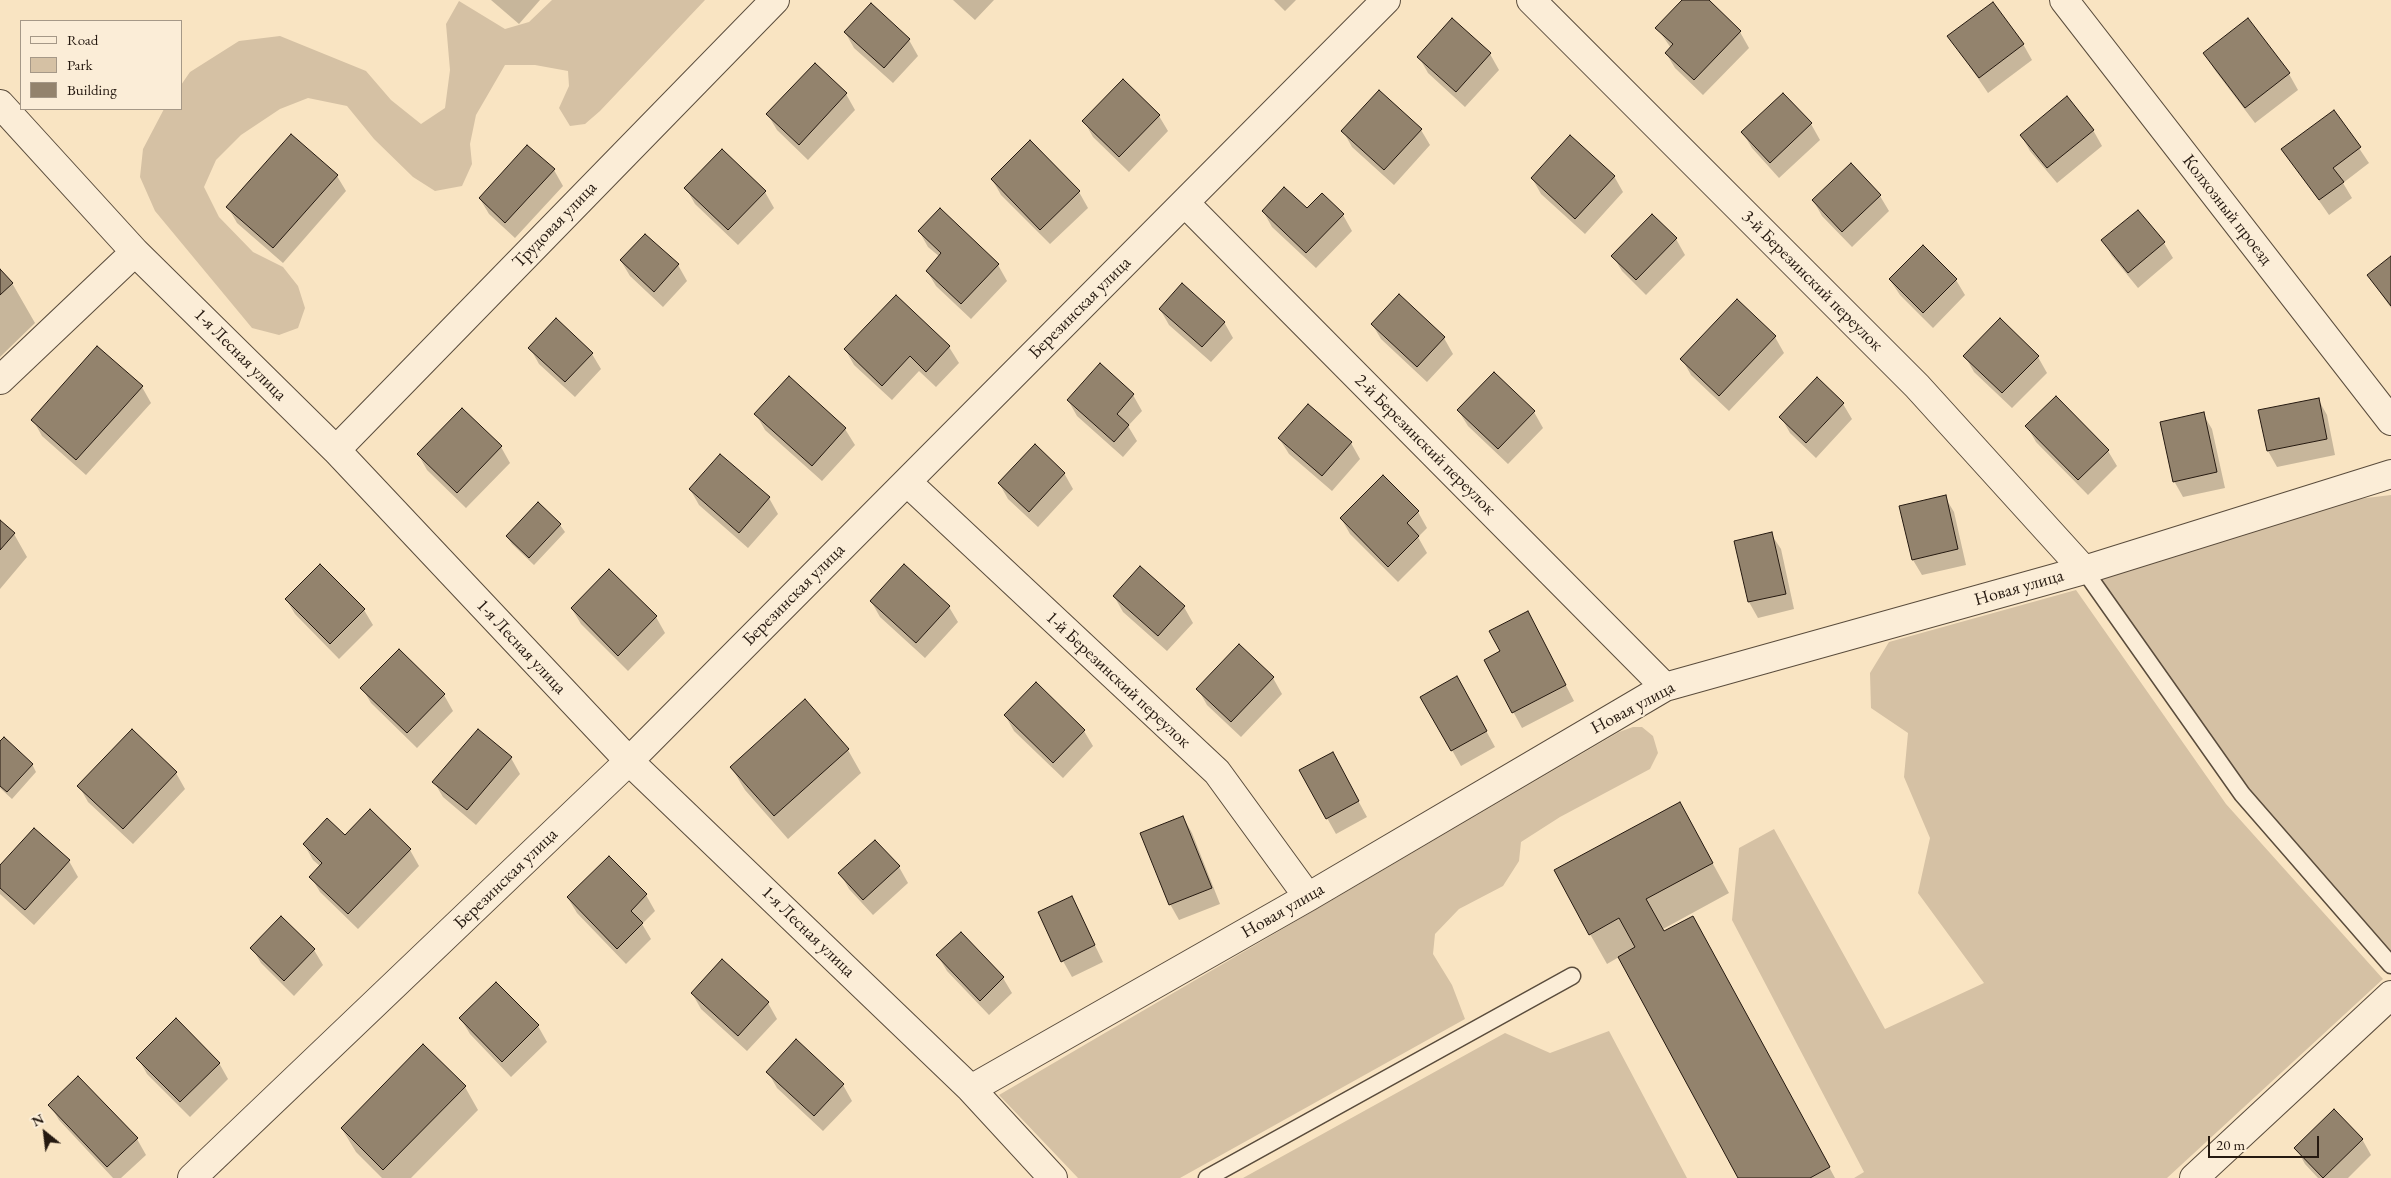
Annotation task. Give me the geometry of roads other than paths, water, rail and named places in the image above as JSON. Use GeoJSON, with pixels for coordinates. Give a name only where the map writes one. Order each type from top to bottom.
{"type":"FeatureCollection","features":[{"type":"Feature","properties":{"kind":"street","name":"Трудовая улица"},"geometry":{"type":"LineString","coordinates":[[336,450],[775,0]]}},
{"type":"Feature","properties":{"kind":"street","name":"Березинская улица"},"geometry":{"type":"LineString","coordinates":[[192,1178],[629,761],[1386,0]]}},
{"type":"Feature","properties":{"kind":"street","name":"3-й Березинский переулок"},"geometry":{"type":"LineString","coordinates":[[1532,0],[1918,386],[2084,570]]}},
{"type":"Feature","properties":{"kind":"street","name":"Колхозный проезд"},"geometry":{"type":"LineString","coordinates":[[2064,0],[2391,421]]}},
{"type":"Feature","properties":{"kind":"street","name":"1-я Лесная улица"},"geometry":{"type":"LineString","coordinates":[[1,106],[135,252],[336,450],[629,761],[971,1089],[1053,1178]]}},
{"type":"Feature","properties":{"kind":"street","name":"2-й Березинский переулок"},"geometry":{"type":"LineString","coordinates":[[1185,203],[1664,687]]}},
{"type":"Feature","properties":{"kind":"street"},"geometry":{"type":"LineString","coordinates":[[0,380],[135,252]]}},
{"type":"Feature","properties":{"kind":"street","name":"Новая улица"},"geometry":{"type":"LineString","coordinates":[[971,1089],[1308,897],[1664,687],[2084,570],[2391,474]]}},
{"type":"Feature","properties":{"kind":"street","name":"1-й Березинский переулок"},"geometry":{"type":"LineString","coordinates":[[907,482],[1216,772],[1308,897]]}},
{"type":"Feature","properties":{"kind":"street"},"geometry":{"type":"LineString","coordinates":[[2194,1178],[2391,995]]}},
{"type":"Feature","properties":{"kind":"lane"},"geometry":{"type":"LineString","coordinates":[[2084,570],[2242,794],[2391,965]]}},
{"type":"Feature","properties":{"kind":"lane"},"geometry":{"type":"LineString","coordinates":[[1208,1178],[1572,976]]}}]}
